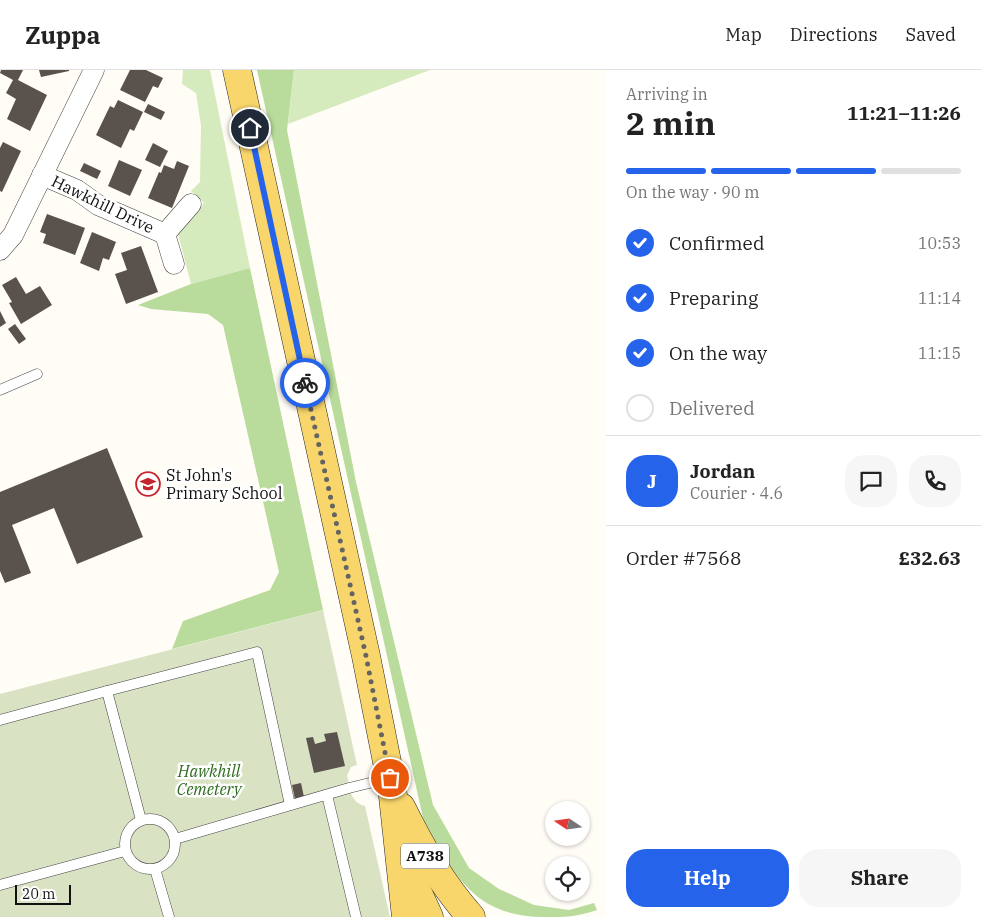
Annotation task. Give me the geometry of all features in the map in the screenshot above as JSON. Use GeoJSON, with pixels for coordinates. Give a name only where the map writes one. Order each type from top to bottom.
{"type":"FeatureCollection","features":[{"type":"Feature","properties":{"kind":"main road","name":"A738"},"geometry":{"type":"LineString","coordinates":[[237,70],[366,656],[391,783],[398,842],[412,883],[429,917]]}},
{"type":"Feature","properties":{"kind":"main road","name":"A738"},"geometry":{"type":"LineString","coordinates":[[391,783],[424,854],[441,880],[470,917]]}},
{"type":"Feature","properties":{"kind":"main road"},"geometry":{"type":"LineString","coordinates":[[398,842],[406,917]]}},
{"type":"Feature","properties":{"kind":"main road"},"geometry":{"type":"LineString","coordinates":[[450,917],[458,914],[470,917]]}},
{"type":"Feature","properties":{"kind":"street"},"geometry":{"type":"LineString","coordinates":[[0,250],[13,235],[94,70]]}},
{"type":"Feature","properties":{"kind":"street","name":"Hawkhill Drive"},"geometry":{"type":"LineString","coordinates":[[42,175],[76,190],[98,205],[165,234]]}},
{"type":"Feature","properties":{"kind":"street"},"geometry":{"type":"LineString","coordinates":[[174,264],[165,234],[191,204]]}},
{"type":"Feature","properties":{"kind":"lane"},"geometry":{"type":"LineString","coordinates":[[0,390],[37,374]]}},
{"type":"Feature","properties":{"kind":"lane"},"geometry":{"type":"LineString","coordinates":[[0,720],[257,652],[290,805]]}},
{"type":"Feature","properties":{"kind":"lane"},"geometry":{"type":"LineString","coordinates":[[107,691],[141,820]]}},
{"type":"Feature","properties":{"kind":"lane"},"geometry":{"type":"LineString","coordinates":[[175,839],[327,794],[391,783]]}},
{"type":"Feature","properties":{"kind":"lane"},"geometry":{"type":"LineString","coordinates":[[327,794],[356,917]]}},
{"type":"Feature","properties":{"kind":"lane"},"geometry":{"type":"LineString","coordinates":[[141,820],[158,820],[172,831],[175,839],[173,854],[169,861],[155,869],[140,867],[133,863],[125,851],[126,835],[141,820]]}},
{"type":"Feature","properties":{"kind":"lane"},"geometry":{"type":"LineString","coordinates":[[0,885],[125,851]]}},
{"type":"Feature","properties":{"kind":"lane"},"geometry":{"type":"LineString","coordinates":[[155,869],[169,917]]}},
{"type":"Feature","properties":{"kind":"green space"},"geometry":{"type":"Polygon","coordinates":[[[183,70],[210,70],[250,268],[191,284],[178,234],[204,203],[191,191],[200,182],[201,126],[196,93],[182,84],[183,70]]]}},
{"type":"Feature","properties":{"kind":"green space"},"geometry":{"type":"Polygon","coordinates":[[[257,70],[294,70],[287,130],[356,482],[433,805],[469,868],[499,889],[534,905],[569,910],[594,903],[597,910],[571,916],[544,917],[520,915],[499,909],[482,900],[468,888],[445,857],[423,818],[257,70]]]}},
{"type":"Feature","properties":{"kind":"green space"},"geometry":{"type":"Polygon","coordinates":[[[294,70],[430,70],[288,124],[294,70]]]}},
{"type":"Feature","properties":{"kind":"green space"},"geometry":{"type":"Polygon","coordinates":[[[250,268],[323,610],[172,649],[183,621],[270,590],[279,572],[223,325],[208,314],[151,309],[138,305],[191,284],[250,268]]]}},
{"type":"Feature","properties":{"kind":"green space","name":"Hawkhill Cemetery"},"geometry":{"type":"Polygon","coordinates":[[[323,610],[357,765],[351,767],[347,775],[349,785],[356,801],[365,806],[390,917],[0,917],[0,694],[323,610]]]}},
{"type":"Feature","properties":{"kind":"building"},"geometry":{"type":"Polygon","coordinates":[[[1,70],[23,70],[18,80],[47,95],[30,131],[7,119],[16,99],[6,93],[13,80],[0,73],[1,70]]]}},
{"type":"Feature","properties":{"kind":"building"},"geometry":{"type":"Polygon","coordinates":[[[39,70],[69,70],[69,71],[41,77],[39,70]]]}},
{"type":"Feature","properties":{"kind":"building"},"geometry":{"type":"Polygon","coordinates":[[[130,70],[146,70],[163,78],[158,88],[153,86],[145,102],[120,90],[130,70]]]}},
{"type":"Feature","properties":{"kind":"building"},"geometry":{"type":"Polygon","coordinates":[[[118,100],[143,112],[134,131],[130,129],[121,148],[96,135],[110,106],[114,108],[118,100]]]}},
{"type":"Feature","properties":{"kind":"building"},"geometry":{"type":"Polygon","coordinates":[[[148,104],[165,112],[161,120],[144,112],[148,104]]]}},
{"type":"Feature","properties":{"kind":"building"},"geometry":{"type":"Polygon","coordinates":[[[3,142],[21,151],[2,192],[0,191],[0,148],[3,142]]]}},
{"type":"Feature","properties":{"kind":"building"},"geometry":{"type":"Polygon","coordinates":[[[153,143],[168,151],[160,167],[145,160],[153,143]]]}},
{"type":"Feature","properties":{"kind":"building"},"geometry":{"type":"Polygon","coordinates":[[[119,160],[142,170],[130,196],[108,186],[119,160]]]}},
{"type":"Feature","properties":{"kind":"building"},"geometry":{"type":"Polygon","coordinates":[[[177,161],[189,166],[172,208],[148,198],[164,165],[174,169],[177,161]]]}},
{"type":"Feature","properties":{"kind":"building"},"geometry":{"type":"Polygon","coordinates":[[[84,163],[101,171],[97,179],[80,171],[84,163]]]}},
{"type":"Feature","properties":{"kind":"building"},"geometry":{"type":"Polygon","coordinates":[[[47,214],[85,228],[75,255],[43,243],[46,234],[40,232],[47,214]]]}},
{"type":"Feature","properties":{"kind":"building"},"geometry":{"type":"Polygon","coordinates":[[[92,232],[116,242],[109,260],[103,258],[99,271],[80,263],[92,232]]]}},
{"type":"Feature","properties":{"kind":"building"},"geometry":{"type":"Polygon","coordinates":[[[141,246],[158,292],[126,304],[115,274],[127,270],[121,253],[141,246]]]}},
{"type":"Feature","properties":{"kind":"building"},"geometry":{"type":"Polygon","coordinates":[[[16,277],[26,294],[40,286],[52,305],[21,324],[9,303],[12,302],[2,285],[16,277]]]}},
{"type":"Feature","properties":{"kind":"building"},"geometry":{"type":"Polygon","coordinates":[[[0,311],[6,323],[0,327],[0,311]]]}},
{"type":"Feature","properties":{"kind":"building"},"geometry":{"type":"Polygon","coordinates":[[[15,324],[26,339],[19,344],[8,329],[15,324]]]}},
{"type":"Feature","properties":{"kind":"building"},"geometry":{"type":"Polygon","coordinates":[[[107,448],[143,537],[77,564],[54,508],[12,525],[31,573],[5,583],[0,571],[0,492],[107,448]]]}},
{"type":"Feature","properties":{"kind":"building"},"geometry":{"type":"Polygon","coordinates":[[[337,732],[345,766],[314,773],[306,738],[313,737],[315,744],[326,741],[324,734],[337,732]]]}},
{"type":"Feature","properties":{"kind":"building"},"geometry":{"type":"Polygon","coordinates":[[[301,783],[304,797],[295,799],[292,785],[301,783]]]}},
{"type":"Feature","properties":{"kind":"way so far"},"geometry":{"type":"LineString","coordinates":[[305,383],[366,656],[390,778]]}},
{"type":"Feature","properties":{"kind":"place","name":"St John's Primary School"},"geometry":{"type":"Point","coordinates":[148,484]}},
{"type":"Feature","properties":{"kind":"route"},"geometry":{"type":"LineString","coordinates":[[250,128],[305,383]]}}]}
